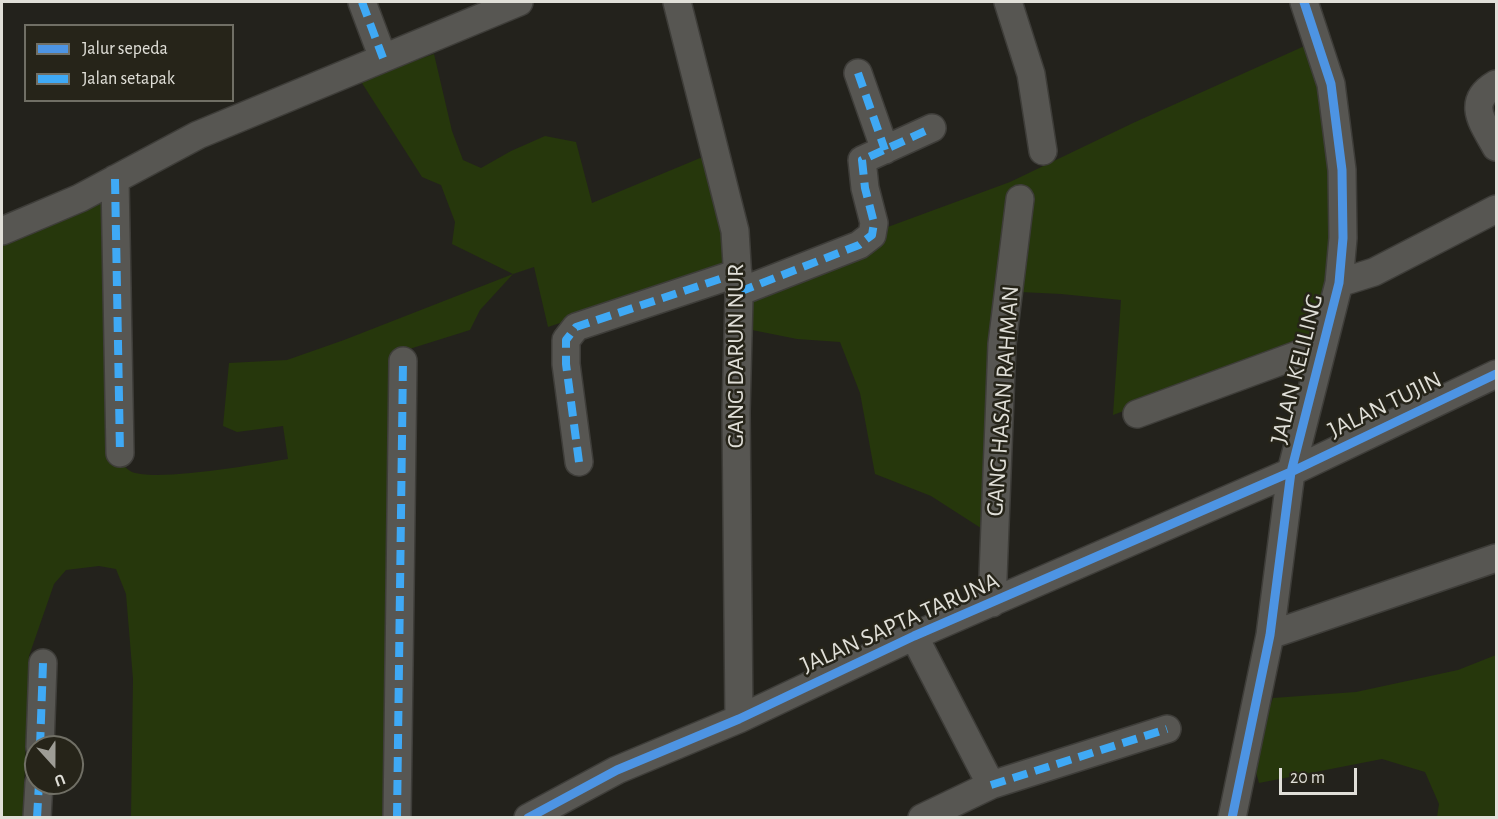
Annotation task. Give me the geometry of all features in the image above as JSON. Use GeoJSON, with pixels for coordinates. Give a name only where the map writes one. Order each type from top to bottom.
{"type":"FeatureCollection","features":[{"type":"Feature","properties":{"kind":"street"},"geometry":{"type":"LineString","coordinates":[[362,2],[383,58]]}},
{"type":"Feature","properties":{"kind":"street"},"geometry":{"type":"LineString","coordinates":[[2,231],[80,198],[198,135],[519,2]]}},
{"type":"Feature","properties":{"kind":"street","name":"GANG DARUN NUR"},"geometry":{"type":"LineString","coordinates":[[677,2],[735,231],[739,282],[736,412],[739,719]]}},
{"type":"Feature","properties":{"kind":"street"},"geometry":{"type":"LineString","coordinates":[[1008,2],[1031,74],[1043,151]]}},
{"type":"Feature","properties":{"kind":"street","name":"JALAN KELILING"},"geometry":{"type":"LineString","coordinates":[[1232,818],[1270,635],[1291,472],[1339,283],[1343,238],[1342,170],[1331,84],[1304,2]]}},
{"type":"Feature","properties":{"kind":"street"},"geometry":{"type":"LineString","coordinates":[[858,73],[885,150]]}},
{"type":"Feature","properties":{"kind":"street"},"geometry":{"type":"LineString","coordinates":[[1497,84],[1485,91],[1479,100],[1478,108],[1482,122],[1497,147]]}},
{"type":"Feature","properties":{"kind":"street"},"geometry":{"type":"LineString","coordinates":[[579,462],[566,364],[566,340],[576,327],[739,282],[859,245],[872,235],[874,224],[865,188],[862,160],[932,128]]}},
{"type":"Feature","properties":{"kind":"street"},"geometry":{"type":"LineString","coordinates":[[114,179],[120,453]]}},
{"type":"Feature","properties":{"kind":"street","name":"GANG HASAN RAHMAN"},"geometry":{"type":"LineString","coordinates":[[992,603],[1002,344],[1020,199]]}},
{"type":"Feature","properties":{"kind":"street"},"geometry":{"type":"LineString","coordinates":[[1339,283],[1374,272],[1497,209]]}},
{"type":"Feature","properties":{"kind":"street"},"geometry":{"type":"LineString","coordinates":[[1137,414],[1322,346]]}},
{"type":"Feature","properties":{"kind":"street"},"geometry":{"type":"LineString","coordinates":[[397,818],[403,362]]}},
{"type":"Feature","properties":{"kind":"street","name":"JALAN TUJIN"},"geometry":{"type":"LineString","coordinates":[[1291,472],[1497,374]]}},
{"type":"Feature","properties":{"kind":"street","name":"JALAN SAPTA TARUNA"},"geometry":{"type":"LineString","coordinates":[[528,818],[617,770],[739,719],[914,636],[1291,472]]}},
{"type":"Feature","properties":{"kind":"street"},"geometry":{"type":"LineString","coordinates":[[1270,635],[1497,558]]}},
{"type":"Feature","properties":{"kind":"street"},"geometry":{"type":"LineString","coordinates":[[914,636],[991,785]]}},
{"type":"Feature","properties":{"kind":"street"},"geometry":{"type":"LineString","coordinates":[[40,735],[43,663]]}},
{"type":"Feature","properties":{"kind":"street"},"geometry":{"type":"LineString","coordinates":[[922,818],[991,785],[1167,729]]}},
{"type":"Feature","properties":{"kind":"street"},"geometry":{"type":"LineString","coordinates":[[37,818],[38,795]]}},
{"type":"Feature","properties":{"kind":"green space"},"geometry":{"type":"Polygon","coordinates":[[[1309,44],[1329,126],[1332,272],[1316,339],[1113,415],[1121,300],[1000,291],[987,532],[931,496],[875,474],[860,393],[840,342],[797,339],[752,330],[748,298],[885,228],[1010,182],[1133,123],[1309,44]]]}},
{"type":"Feature","properties":{"kind":"green space"},"geometry":{"type":"Polygon","coordinates":[[[434,54],[452,131],[463,160],[481,168],[545,136],[576,142],[592,203],[705,156],[731,261],[626,301],[548,327],[534,267],[513,274],[452,244],[455,222],[441,185],[422,177],[360,80],[434,54]]]}},
{"type":"Feature","properties":{"kind":"green space"},"geometry":{"type":"Polygon","coordinates":[[[108,194],[112,453],[132,472],[145,475],[184,474],[288,459],[283,426],[237,432],[223,426],[229,363],[287,360],[513,274],[480,310],[470,330],[403,351],[385,817],[131,817],[133,679],[126,594],[116,569],[99,566],[66,570],[54,584],[29,656],[26,735],[24,735],[23,817],[2,818],[2,246],[108,194]]]}},
{"type":"Feature","properties":{"kind":"green space"},"geometry":{"type":"Polygon","coordinates":[[[1496,655],[1496,817],[1437,817],[1439,804],[1425,772],[1382,759],[1259,783],[1252,758],[1273,698],[1356,692],[1458,670],[1496,655]]]}},
{"type":"Feature","properties":{"kind":"marked path"},"geometry":{"type":"LineString","coordinates":[[362,2],[383,58]]}},
{"type":"Feature","properties":{"kind":"marked path"},"geometry":{"type":"LineString","coordinates":[[858,73],[885,150]]}},
{"type":"Feature","properties":{"kind":"marked path"},"geometry":{"type":"LineString","coordinates":[[739,292],[859,245],[872,235],[874,223],[865,188],[862,160],[932,128]]}},
{"type":"Feature","properties":{"kind":"marked path"},"geometry":{"type":"LineString","coordinates":[[115,179],[120,453]]}},
{"type":"Feature","properties":{"kind":"marked path"},"geometry":{"type":"LineString","coordinates":[[579,462],[566,364],[566,340],[576,327],[738,273]]}},
{"type":"Feature","properties":{"kind":"marked path"},"geometry":{"type":"LineString","coordinates":[[397,818],[403,361]]}},
{"type":"Feature","properties":{"kind":"marked path"},"geometry":{"type":"LineString","coordinates":[[40,735],[43,663]]}},
{"type":"Feature","properties":{"kind":"marked path"},"geometry":{"type":"LineString","coordinates":[[991,785],[1167,729]]}},
{"type":"Feature","properties":{"kind":"marked path"},"geometry":{"type":"LineString","coordinates":[[37,818],[38,795]]}},
{"type":"Feature","properties":{"kind":"cycle path"},"geometry":{"type":"LineString","coordinates":[[1232,818],[1270,635],[1291,472],[1339,283],[1343,238],[1342,170],[1331,84],[1304,2]]}},
{"type":"Feature","properties":{"kind":"cycle path"},"geometry":{"type":"LineString","coordinates":[[528,818],[617,770],[739,719],[914,636],[1291,472],[1496,374]]}}]}
